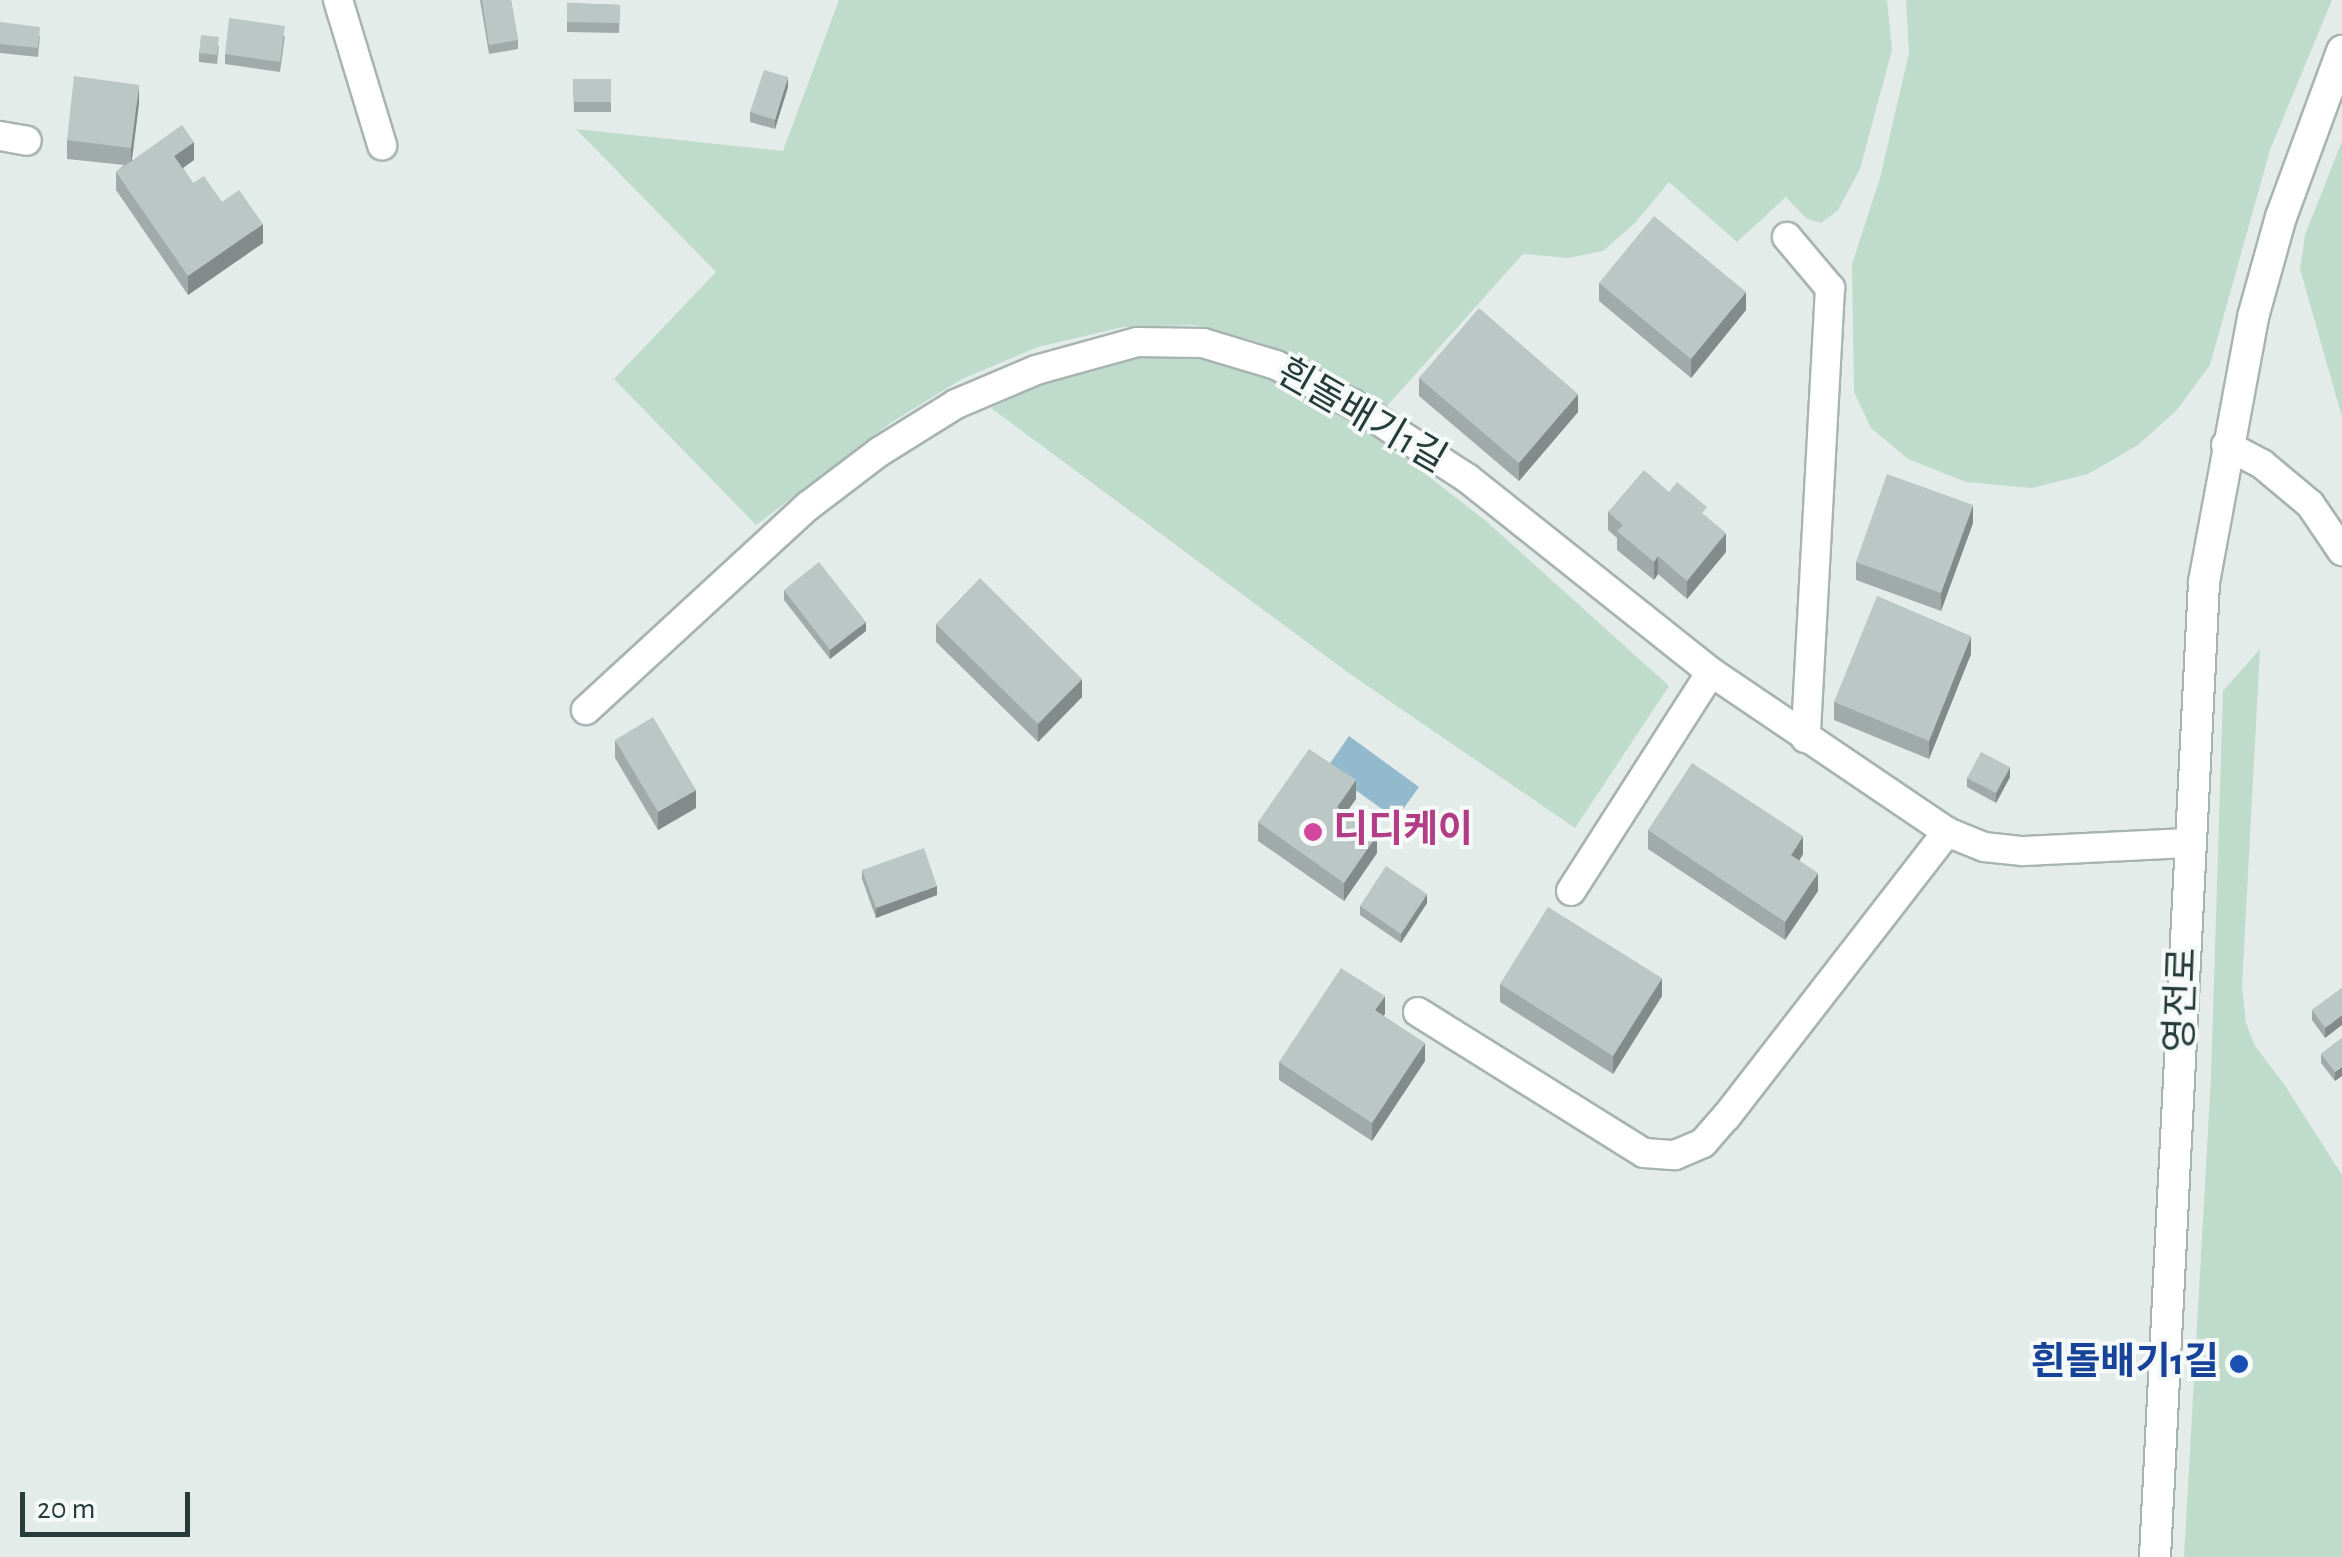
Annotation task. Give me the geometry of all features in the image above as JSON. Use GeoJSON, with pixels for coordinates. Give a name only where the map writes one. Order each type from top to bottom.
{"type":"FeatureCollection","features":[{"type":"Feature","properties":{"kind":"street","name":"영전로"},"geometry":{"type":"LineString","coordinates":[[2155,1557],[2166,1407],[2204,582],[2226,445],[2253,317],[2281,217],[2342,51]]}},
{"type":"Feature","properties":{"kind":"lane"},"geometry":{"type":"LineString","coordinates":[[338,0],[382,145]]}},
{"type":"Feature","properties":{"kind":"lane"},"geometry":{"type":"LineString","coordinates":[[1787,237],[1830,288],[1806,738]]}},
{"type":"Feature","properties":{"kind":"lane","name":"흰돌배기1길"},"geometry":{"type":"LineString","coordinates":[[586,710],[808,506],[879,452],[956,404],[1036,370],[1137,342],[1203,343],[1276,366],[1352,404],[1468,478],[1711,672],[1946,832],[1984,847],[2023,850],[2189,843]]}},
{"type":"Feature","properties":{"kind":"lane"},"geometry":{"type":"LineString","coordinates":[[2226,445],[2262,464],[2310,504],[2342,552]]}},
{"type":"Feature","properties":{"kind":"lane"},"geometry":{"type":"LineString","coordinates":[[1571,891],[1711,672]]}},
{"type":"Feature","properties":{"kind":"lane"},"geometry":{"type":"LineString","coordinates":[[1418,1012],[1644,1153],[1676,1155],[1703,1143],[1726,1118],[1946,832]]}},
{"type":"Feature","properties":{"kind":"green space"},"geometry":{"type":"Polygon","coordinates":[[[839,0],[1887,0],[1892,50],[1860,169],[1838,210],[1821,223],[1807,219],[1786,197],[1737,242],[1669,182],[1635,223],[1603,251],[1568,258],[1523,254],[1386,407],[1331,374],[1259,342],[1194,325],[1123,327],[1038,347],[962,379],[892,422],[756,525],[614,379],[716,272],[576,129],[783,151],[839,0]]]}},
{"type":"Feature","properties":{"kind":"green space"},"geometry":{"type":"Polygon","coordinates":[[[1906,0],[2332,0],[2270,150],[2210,365],[2176,411],[2138,445],[2088,474],[2032,488],[1966,482],[1908,459],[1871,428],[1854,392],[1852,264],[1880,178],[1909,53],[1906,0]]]}},
{"type":"Feature","properties":{"kind":"green space"},"geometry":{"type":"Polygon","coordinates":[[[2342,141],[2342,417],[2300,269],[2305,235],[2342,141]]]}},
{"type":"Feature","properties":{"kind":"green space"},"geometry":{"type":"Polygon","coordinates":[[[1188,356],[1253,372],[1370,431],[1486,521],[1669,686],[1575,828],[1350,674],[991,408],[1050,381],[1121,357],[1188,356]]]}},
{"type":"Feature","properties":{"kind":"green space"},"geometry":{"type":"Polygon","coordinates":[[[2260,649],[2242,987],[2246,1023],[2255,1046],[2342,1175],[2342,1557],[2184,1557],[2211,1077],[2223,691],[2260,649]]]}},
{"type":"Feature","properties":{"kind":"water"},"geometry":{"type":"Polygon","coordinates":[[[1349,736],[1419,787],[1396,819],[1326,769],[1349,736]]]}},
{"type":"Feature","properties":{"kind":"building"},"geometry":{"type":"Polygon","coordinates":[[[482,0],[511,0],[518,40],[489,45],[482,0]]]}},
{"type":"Feature","properties":{"kind":"building"},"geometry":{"type":"Polygon","coordinates":[[[567,3],[620,5],[619,23],[567,22],[567,3]]]}},
{"type":"Feature","properties":{"kind":"building"},"geometry":{"type":"Polygon","coordinates":[[[229,18],[285,26],[280,62],[225,54],[229,18]]]}},
{"type":"Feature","properties":{"kind":"building"},"geometry":{"type":"Polygon","coordinates":[[[0,22],[40,27],[38,48],[0,44],[0,22]]]}},
{"type":"Feature","properties":{"kind":"building"},"geometry":{"type":"Polygon","coordinates":[[[201,35],[219,37],[217,55],[199,53],[201,35]]]}},
{"type":"Feature","properties":{"kind":"building"},"geometry":{"type":"Polygon","coordinates":[[[764,70],[788,77],[775,120],[750,112],[764,70]]]}},
{"type":"Feature","properties":{"kind":"building"},"geometry":{"type":"Polygon","coordinates":[[[74,76],[139,85],[131,148],[67,140],[74,76]]]}},
{"type":"Feature","properties":{"kind":"building"},"geometry":{"type":"Polygon","coordinates":[[[573,79],[611,79],[611,102],[574,102],[573,79]]]}},
{"type":"Feature","properties":{"kind":"building"},"geometry":{"type":"Polygon","coordinates":[[[182,125],[194,142],[174,156],[193,183],[204,176],[222,202],[239,190],[263,224],[188,276],[116,172],[182,125]]]}},
{"type":"Feature","properties":{"kind":"building"},"geometry":{"type":"Polygon","coordinates":[[[1654,216],[1746,292],[1691,359],[1599,283],[1654,216]]]}},
{"type":"Feature","properties":{"kind":"building"},"geometry":{"type":"Polygon","coordinates":[[[1479,308],[1578,394],[1519,463],[1419,378],[1479,308]]]}},
{"type":"Feature","properties":{"kind":"building"},"geometry":{"type":"Polygon","coordinates":[[[1644,470],[1669,492],[1677,482],[1707,507],[1702,513],[1726,533],[1687,581],[1658,556],[1654,562],[1617,531],[1623,525],[1608,512],[1644,470]]]}},
{"type":"Feature","properties":{"kind":"building"},"geometry":{"type":"Polygon","coordinates":[[[1887,474],[1973,505],[1941,593],[1856,562],[1887,474]]]}},
{"type":"Feature","properties":{"kind":"building"},"geometry":{"type":"Polygon","coordinates":[[[819,562],[866,622],[830,650],[784,590],[819,562]]]}},
{"type":"Feature","properties":{"kind":"building"},"geometry":{"type":"Polygon","coordinates":[[[980,578],[1082,679],[1038,724],[936,624],[980,578]]]}},
{"type":"Feature","properties":{"kind":"building"},"geometry":{"type":"Polygon","coordinates":[[[1877,596],[1971,636],[1929,741],[1834,702],[1877,596]]]}},
{"type":"Feature","properties":{"kind":"building"},"geometry":{"type":"Polygon","coordinates":[[[653,717],[696,790],[658,812],[615,740],[653,717]]]}},
{"type":"Feature","properties":{"kind":"building"},"geometry":{"type":"Polygon","coordinates":[[[1309,749],[1356,780],[1337,807],[1377,835],[1344,883],[1258,822],[1309,749]]]}},
{"type":"Feature","properties":{"kind":"building"},"geometry":{"type":"Polygon","coordinates":[[[1981,752],[2010,767],[1996,793],[1967,778],[1981,752]]]}},
{"type":"Feature","properties":{"kind":"building"},"geometry":{"type":"Polygon","coordinates":[[[1692,763],[1803,836],[1791,855],[1818,873],[1785,922],[1648,830],[1692,763]]]}},
{"type":"Feature","properties":{"kind":"building"},"geometry":{"type":"Polygon","coordinates":[[[924,848],[937,886],[876,908],[862,870],[924,848]]]}},
{"type":"Feature","properties":{"kind":"building"},"geometry":{"type":"Polygon","coordinates":[[[1386,866],[1427,894],[1401,934],[1360,906],[1386,866]]]}},
{"type":"Feature","properties":{"kind":"building"},"geometry":{"type":"Polygon","coordinates":[[[1548,907],[1662,978],[1613,1056],[1500,984],[1548,907]]]}},
{"type":"Feature","properties":{"kind":"building"},"geometry":{"type":"Polygon","coordinates":[[[1341,968],[1385,996],[1375,1010],[1425,1043],[1372,1123],[1279,1062],[1341,968]]]}},
{"type":"Feature","properties":{"kind":"building"},"geometry":{"type":"Polygon","coordinates":[[[2342,988],[2342,1015],[2325,1028],[2312,1010],[2342,988]]]}},
{"type":"Feature","properties":{"kind":"building"},"geometry":{"type":"Polygon","coordinates":[[[2342,1038],[2342,1067],[2335,1072],[2321,1054],[2342,1038]]]}},
{"type":"Feature","properties":{"kind":"place","name":"디디케이"},"geometry":{"type":"Point","coordinates":[1313,832]}},
{"type":"Feature","properties":{"kind":"place","name":"흰돌배기1길"},"geometry":{"type":"Point","coordinates":[2239,1364]}}]}
